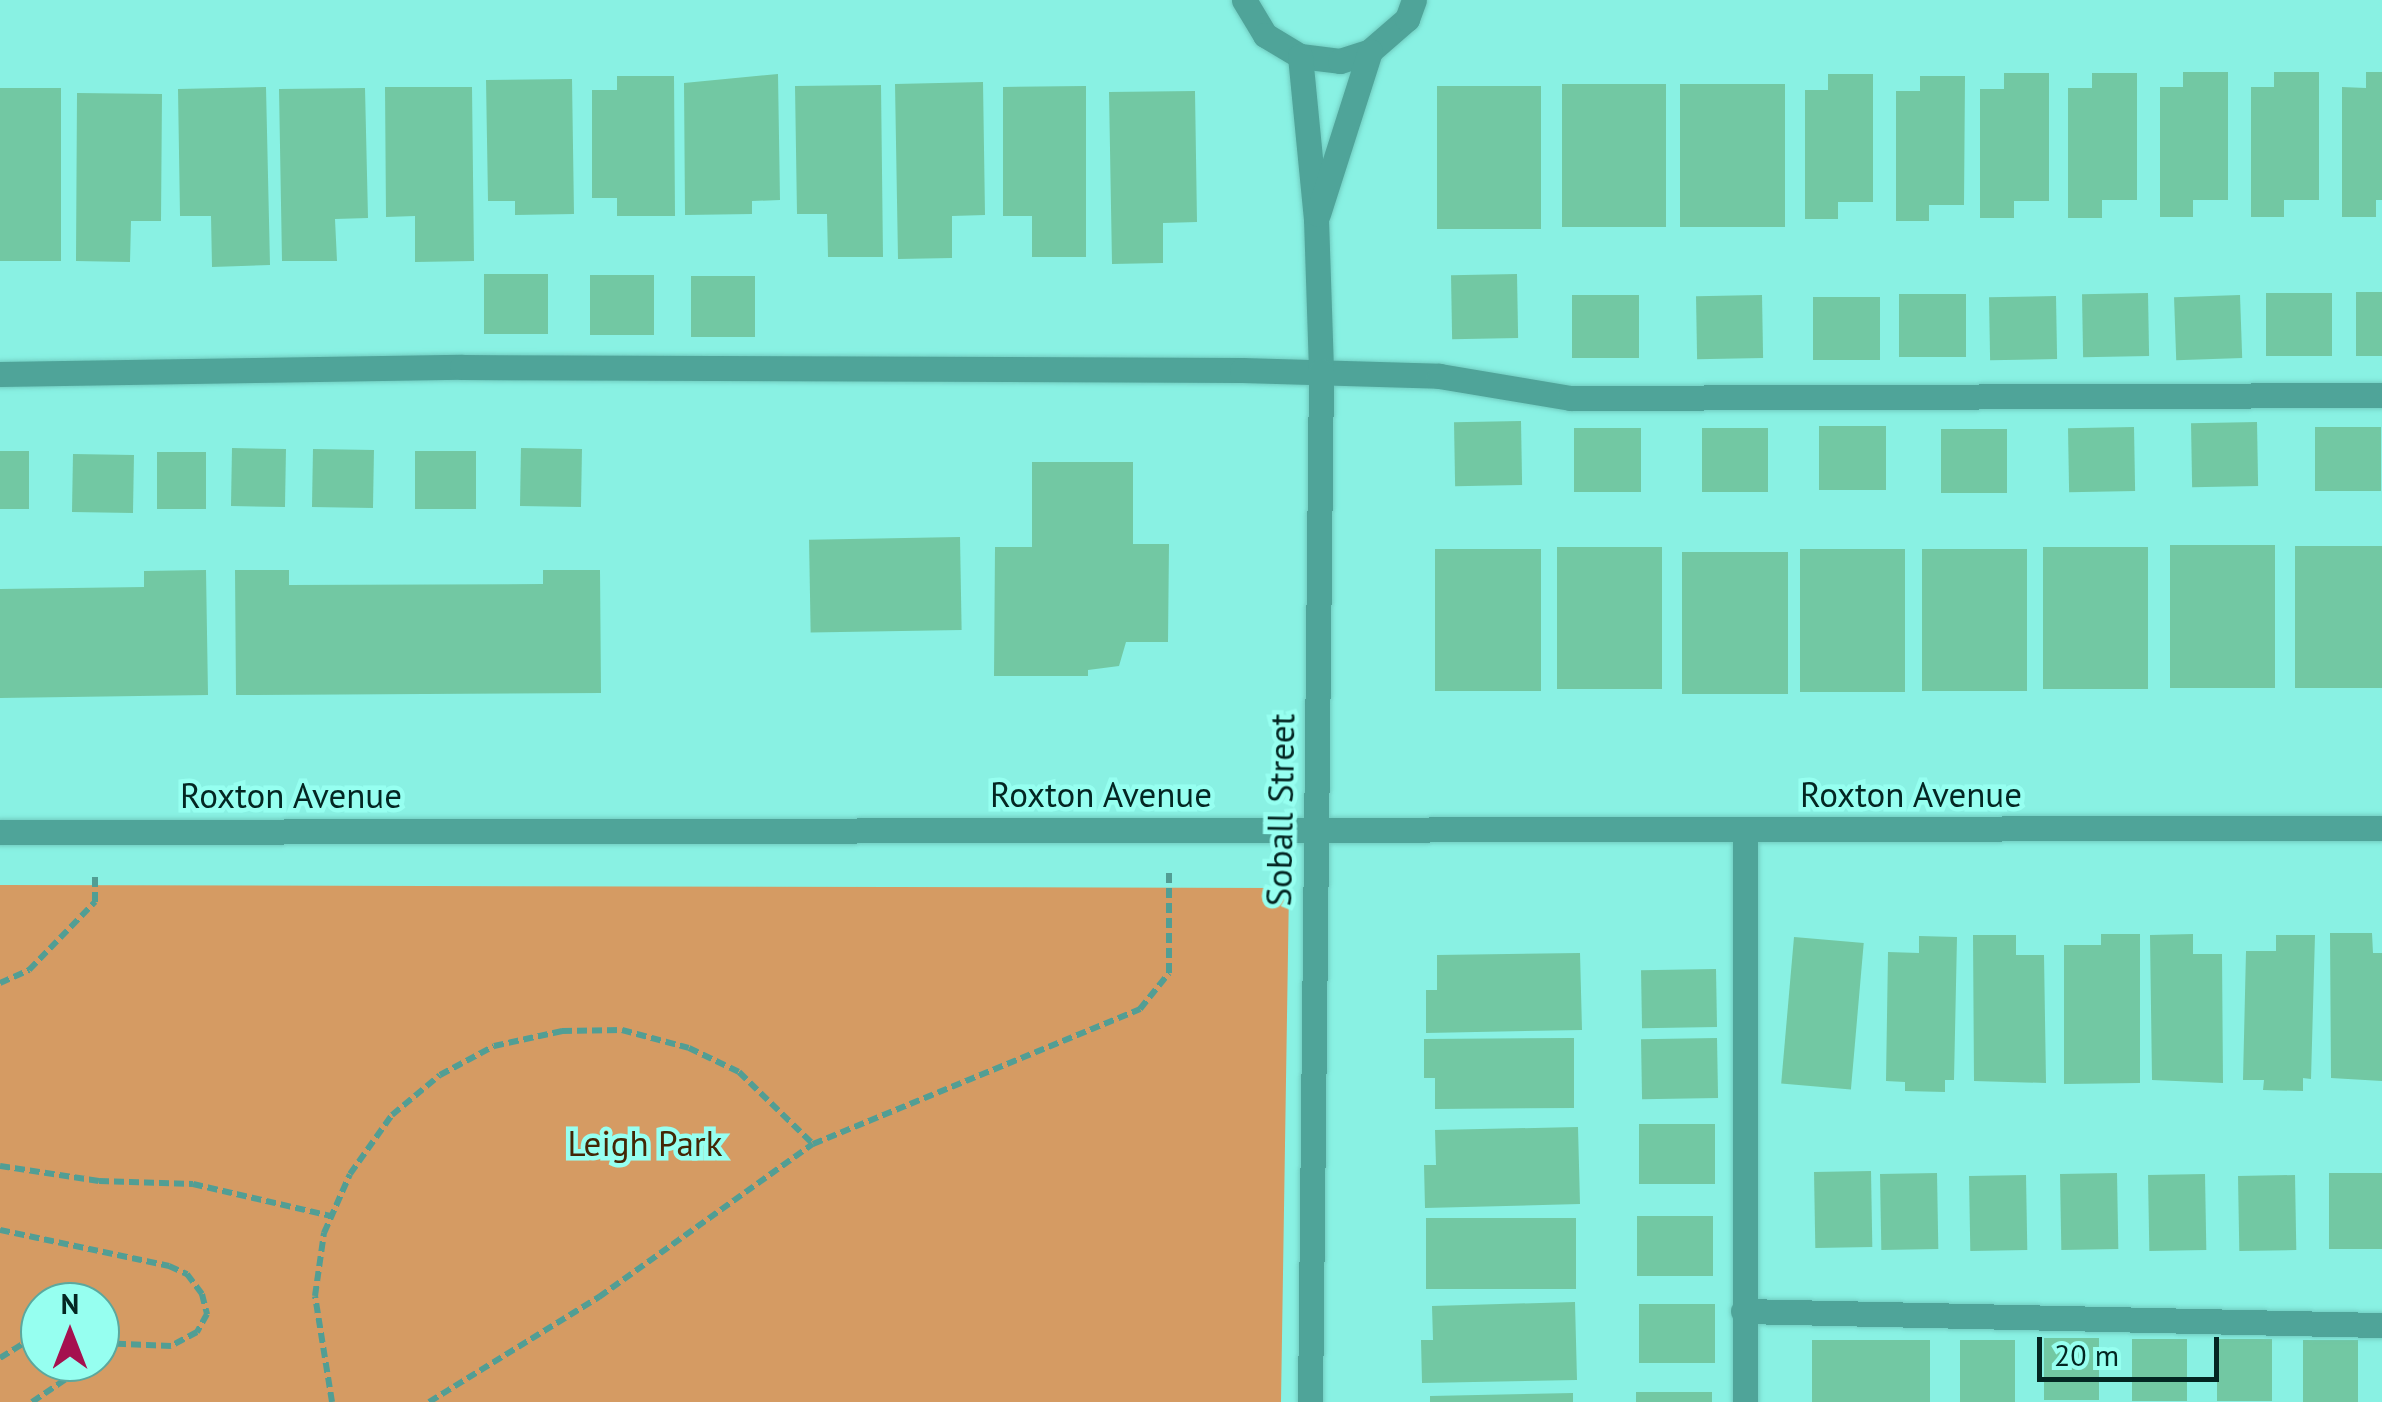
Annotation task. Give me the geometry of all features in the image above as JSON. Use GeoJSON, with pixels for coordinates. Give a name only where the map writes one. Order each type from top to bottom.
{"type":"FeatureCollection","features":[{"type":"Feature","properties":{"kind":"street"},"geometry":{"type":"LineString","coordinates":[[1244,0],[1265,34],[1300,56],[1340,61],[1370,51],[1407,19],[1414,0]]}},
{"type":"Feature","properties":{"kind":"street","name":"Soball Street"},"geometry":{"type":"LineString","coordinates":[[1316,219],[1370,51]]}},
{"type":"Feature","properties":{"kind":"street","name":"Soball Street"},"geometry":{"type":"LineString","coordinates":[[1300,56],[1316,219],[1321,372],[1310,1402]]}},
{"type":"Feature","properties":{"kind":"street"},"geometry":{"type":"LineString","coordinates":[[0,374],[462,368],[1321,372],[1439,376],[1539,396],[1590,398],[2382,395]]}},
{"type":"Feature","properties":{"kind":"street","name":"Roxton Avenue"},"geometry":{"type":"LineString","coordinates":[[0,832],[2382,828]]}},
{"type":"Feature","properties":{"kind":"street"},"geometry":{"type":"LineString","coordinates":[[1745,829],[1745,1402]]}},
{"type":"Feature","properties":{"kind":"street"},"geometry":{"type":"LineString","coordinates":[[1742,1310],[2382,1324]]}},
{"type":"Feature","properties":{"kind":"path"},"geometry":{"type":"LineString","coordinates":[[429,1402],[600,1298],[813,1144],[1140,1009],[1157,995],[1169,972],[1169,829]]}},
{"type":"Feature","properties":{"kind":"path"},"geometry":{"type":"LineString","coordinates":[[0,983],[29,970],[95,902],[95,831]]}},
{"type":"Feature","properties":{"kind":"path"},"geometry":{"type":"LineString","coordinates":[[332,1402],[316,1296],[331,1216],[350,1174],[392,1115],[440,1075],[494,1046],[562,1031],[622,1030],[690,1048],[739,1072],[813,1144]]}},
{"type":"Feature","properties":{"kind":"path"},"geometry":{"type":"LineString","coordinates":[[0,1166],[99,1181],[193,1184],[331,1216]]}},
{"type":"Feature","properties":{"kind":"path"},"geometry":{"type":"LineString","coordinates":[[0,1230],[169,1266],[187,1274],[202,1294],[207,1314],[197,1332],[171,1346],[120,1345]]}},
{"type":"Feature","properties":{"kind":"path"},"geometry":{"type":"LineString","coordinates":[[0,1345],[12,1350]]}},
{"type":"Feature","properties":{"kind":"path"},"geometry":{"type":"LineString","coordinates":[[0,1358],[20,1348]]}},
{"type":"Feature","properties":{"kind":"path"},"geometry":{"type":"LineString","coordinates":[[32,1402],[61,1382]]}},
{"type":"Feature","properties":{"kind":"green space","name":"Leigh Park"},"geometry":{"type":"Polygon","coordinates":[[[0,885],[1289,888],[1281,1402],[0,1402],[0,885]]]}},
{"type":"Feature","properties":{"kind":"building"},"geometry":{"type":"Polygon","coordinates":[[[2183,72],[2228,72],[2228,200],[2193,200],[2193,217],[2160,217],[2160,87],[2183,87],[2183,72]]]}},
{"type":"Feature","properties":{"kind":"building"},"geometry":{"type":"Polygon","coordinates":[[[2274,72],[2319,72],[2319,200],[2284,200],[2284,217],[2251,217],[2251,87],[2274,87],[2274,72]]]}},
{"type":"Feature","properties":{"kind":"building"},"geometry":{"type":"Polygon","coordinates":[[[2366,72],[2382,72],[2382,200],[2376,200],[2376,217],[2342,217],[2342,87],[2366,88],[2366,72]]]}},
{"type":"Feature","properties":{"kind":"building"},"geometry":{"type":"Polygon","coordinates":[[[2004,73],[2049,73],[2049,201],[2014,201],[2014,218],[1980,218],[1980,89],[2004,89],[2004,73]]]}},
{"type":"Feature","properties":{"kind":"building"},"geometry":{"type":"Polygon","coordinates":[[[2092,73],[2137,73],[2137,200],[2102,200],[2102,218],[2068,218],[2068,88],[2092,88],[2092,73]]]}},
{"type":"Feature","properties":{"kind":"building"},"geometry":{"type":"Polygon","coordinates":[[[778,74],[780,200],[752,201],[752,214],[685,215],[684,83],[778,74]]]}},
{"type":"Feature","properties":{"kind":"building"},"geometry":{"type":"Polygon","coordinates":[[[1828,74],[1873,74],[1873,202],[1838,202],[1838,219],[1805,219],[1805,90],[1828,90],[1828,74]]]}},
{"type":"Feature","properties":{"kind":"building"},"geometry":{"type":"Polygon","coordinates":[[[617,76],[674,76],[675,216],[617,216],[617,198],[592,198],[592,90],[617,90],[617,76]]]}},
{"type":"Feature","properties":{"kind":"building"},"geometry":{"type":"Polygon","coordinates":[[[1920,76],[1965,76],[1964,205],[1929,205],[1929,221],[1896,221],[1896,91],[1920,91],[1920,76]]]}},
{"type":"Feature","properties":{"kind":"building"},"geometry":{"type":"Polygon","coordinates":[[[572,79],[574,214],[515,215],[515,201],[488,201],[486,80],[572,79]]]}},
{"type":"Feature","properties":{"kind":"building"},"geometry":{"type":"Polygon","coordinates":[[[983,82],[985,215],[952,216],[952,258],[898,259],[895,84],[983,82]]]}},
{"type":"Feature","properties":{"kind":"building"},"geometry":{"type":"Polygon","coordinates":[[[1562,84],[1666,84],[1666,227],[1562,227],[1562,84]]]}},
{"type":"Feature","properties":{"kind":"building"},"geometry":{"type":"Polygon","coordinates":[[[1680,84],[1785,84],[1785,227],[1680,227],[1680,84]]]}},
{"type":"Feature","properties":{"kind":"building"},"geometry":{"type":"Polygon","coordinates":[[[881,85],[883,257],[828,257],[827,214],[797,214],[795,86],[881,85]]]}},
{"type":"Feature","properties":{"kind":"building"},"geometry":{"type":"Polygon","coordinates":[[[1086,86],[1086,257],[1032,257],[1032,216],[1003,216],[1003,87],[1086,86]]]}},
{"type":"Feature","properties":{"kind":"building"},"geometry":{"type":"Polygon","coordinates":[[[1437,86],[1541,86],[1541,229],[1437,229],[1437,86]]]}},
{"type":"Feature","properties":{"kind":"building"},"geometry":{"type":"Polygon","coordinates":[[[266,87],[270,265],[212,267],[211,216],[180,216],[178,89],[266,87]]]}},
{"type":"Feature","properties":{"kind":"building"},"geometry":{"type":"Polygon","coordinates":[[[385,87],[472,87],[474,261],[415,262],[415,216],[386,217],[385,87]]]}},
{"type":"Feature","properties":{"kind":"building"},"geometry":{"type":"Polygon","coordinates":[[[0,88],[61,88],[61,261],[0,261],[0,88]]]}},
{"type":"Feature","properties":{"kind":"building"},"geometry":{"type":"Polygon","coordinates":[[[365,88],[368,218],[335,219],[337,261],[282,261],[279,89],[365,88]]]}},
{"type":"Feature","properties":{"kind":"building"},"geometry":{"type":"Polygon","coordinates":[[[1195,91],[1197,222],[1163,223],[1163,263],[1112,264],[1109,92],[1195,91]]]}},
{"type":"Feature","properties":{"kind":"building"},"geometry":{"type":"Polygon","coordinates":[[[77,93],[162,94],[161,221],[131,221],[130,262],[76,261],[77,93]]]}},
{"type":"Feature","properties":{"kind":"building"},"geometry":{"type":"Polygon","coordinates":[[[484,274],[548,274],[548,334],[484,334],[484,274]]]}},
{"type":"Feature","properties":{"kind":"building"},"geometry":{"type":"Polygon","coordinates":[[[1517,274],[1518,338],[1452,339],[1451,275],[1517,274]]]}},
{"type":"Feature","properties":{"kind":"building"},"geometry":{"type":"Polygon","coordinates":[[[590,275],[654,275],[654,335],[590,335],[590,275]]]}},
{"type":"Feature","properties":{"kind":"building"},"geometry":{"type":"Polygon","coordinates":[[[691,276],[755,276],[755,337],[691,337],[691,276]]]}},
{"type":"Feature","properties":{"kind":"building"},"geometry":{"type":"Polygon","coordinates":[[[2356,292],[2382,292],[2382,356],[2356,356],[2356,292]]]}},
{"type":"Feature","properties":{"kind":"building"},"geometry":{"type":"Polygon","coordinates":[[[2148,293],[2149,356],[2083,357],[2082,294],[2148,293]]]}},
{"type":"Feature","properties":{"kind":"building"},"geometry":{"type":"Polygon","coordinates":[[[2266,293],[2332,293],[2332,356],[2266,356],[2266,293]]]}},
{"type":"Feature","properties":{"kind":"building"},"geometry":{"type":"Polygon","coordinates":[[[1899,294],[1966,294],[1966,357],[1899,357],[1899,294]]]}},
{"type":"Feature","properties":{"kind":"building"},"geometry":{"type":"Polygon","coordinates":[[[1572,295],[1639,295],[1639,358],[1572,358],[1572,295]]]}},
{"type":"Feature","properties":{"kind":"building"},"geometry":{"type":"Polygon","coordinates":[[[1762,295],[1763,358],[1697,359],[1696,296],[1762,295]]]}},
{"type":"Feature","properties":{"kind":"building"},"geometry":{"type":"Polygon","coordinates":[[[2240,295],[2242,358],[2176,360],[2174,297],[2240,295]]]}},
{"type":"Feature","properties":{"kind":"building"},"geometry":{"type":"Polygon","coordinates":[[[2056,296],[2057,359],[1990,360],[1989,297],[2056,296]]]}},
{"type":"Feature","properties":{"kind":"building"},"geometry":{"type":"Polygon","coordinates":[[[1813,297],[1880,297],[1880,360],[1813,360],[1813,297]]]}},
{"type":"Feature","properties":{"kind":"building"},"geometry":{"type":"Polygon","coordinates":[[[1521,421],[1522,485],[1455,486],[1454,422],[1521,421]]]}},
{"type":"Feature","properties":{"kind":"building"},"geometry":{"type":"Polygon","coordinates":[[[2257,422],[2258,486],[2192,487],[2191,423],[2257,422]]]}},
{"type":"Feature","properties":{"kind":"building"},"geometry":{"type":"Polygon","coordinates":[[[1819,426],[1886,426],[1886,490],[1819,490],[1819,426]]]}},
{"type":"Feature","properties":{"kind":"building"},"geometry":{"type":"Polygon","coordinates":[[[2134,427],[2135,491],[2069,492],[2068,428],[2134,427]]]}},
{"type":"Feature","properties":{"kind":"building"},"geometry":{"type":"Polygon","coordinates":[[[2315,427],[2381,427],[2381,491],[2315,491],[2315,427]]]}},
{"type":"Feature","properties":{"kind":"building"},"geometry":{"type":"Polygon","coordinates":[[[1574,428],[1641,428],[1641,492],[1574,492],[1574,428]]]}},
{"type":"Feature","properties":{"kind":"building"},"geometry":{"type":"Polygon","coordinates":[[[1702,428],[1768,428],[1768,492],[1702,492],[1702,428]]]}},
{"type":"Feature","properties":{"kind":"building"},"geometry":{"type":"Polygon","coordinates":[[[1941,429],[2007,429],[2007,493],[1941,493],[1941,429]]]}},
{"type":"Feature","properties":{"kind":"building"},"geometry":{"type":"Polygon","coordinates":[[[232,448],[286,449],[285,507],[231,506],[232,448]]]}},
{"type":"Feature","properties":{"kind":"building"},"geometry":{"type":"Polygon","coordinates":[[[521,448],[582,449],[581,507],[520,506],[521,448]]]}},
{"type":"Feature","properties":{"kind":"building"},"geometry":{"type":"Polygon","coordinates":[[[313,449],[374,450],[373,508],[312,507],[313,449]]]}},
{"type":"Feature","properties":{"kind":"building"},"geometry":{"type":"Polygon","coordinates":[[[0,451],[29,451],[29,509],[0,509],[0,451]]]}},
{"type":"Feature","properties":{"kind":"building"},"geometry":{"type":"Polygon","coordinates":[[[415,451],[476,451],[476,509],[415,509],[415,451]]]}},
{"type":"Feature","properties":{"kind":"building"},"geometry":{"type":"Polygon","coordinates":[[[157,452],[206,452],[206,509],[157,509],[157,452]]]}},
{"type":"Feature","properties":{"kind":"building"},"geometry":{"type":"Polygon","coordinates":[[[73,454],[134,455],[133,513],[72,512],[73,454]]]}},
{"type":"Feature","properties":{"kind":"building"},"geometry":{"type":"Polygon","coordinates":[[[1032,462],[1133,462],[1133,544],[1169,544],[1168,642],[1126,642],[1119,666],[1088,670],[1088,676],[994,676],[995,547],[1032,547],[1032,462]]]}},
{"type":"Feature","properties":{"kind":"building"},"geometry":{"type":"Polygon","coordinates":[[[960,537],[962,630],[811,633],[809,540],[960,537]]]}},
{"type":"Feature","properties":{"kind":"building"},"geometry":{"type":"Polygon","coordinates":[[[2170,545],[2275,545],[2275,688],[2170,688],[2170,545]]]}},
{"type":"Feature","properties":{"kind":"building"},"geometry":{"type":"Polygon","coordinates":[[[2295,546],[2382,546],[2382,688],[2295,688],[2295,546]]]}},
{"type":"Feature","properties":{"kind":"building"},"geometry":{"type":"Polygon","coordinates":[[[1557,547],[1662,547],[1662,689],[1557,689],[1557,547]]]}},
{"type":"Feature","properties":{"kind":"building"},"geometry":{"type":"Polygon","coordinates":[[[2043,547],[2148,547],[2148,689],[2043,689],[2043,547]]]}},
{"type":"Feature","properties":{"kind":"building"},"geometry":{"type":"Polygon","coordinates":[[[1435,549],[1541,549],[1541,691],[1435,691],[1435,549]]]}},
{"type":"Feature","properties":{"kind":"building"},"geometry":{"type":"Polygon","coordinates":[[[1800,549],[1905,549],[1905,692],[1800,692],[1800,549]]]}},
{"type":"Feature","properties":{"kind":"building"},"geometry":{"type":"Polygon","coordinates":[[[1922,549],[2027,549],[2027,691],[1922,691],[1922,549]]]}},
{"type":"Feature","properties":{"kind":"building"},"geometry":{"type":"Polygon","coordinates":[[[1682,552],[1788,552],[1788,694],[1682,694],[1682,552]]]}},
{"type":"Feature","properties":{"kind":"building"},"geometry":{"type":"Polygon","coordinates":[[[206,570],[208,695],[0,698],[0,589],[144,587],[144,571],[206,570]]]}},
{"type":"Feature","properties":{"kind":"building"},"geometry":{"type":"Polygon","coordinates":[[[235,570],[289,570],[289,585],[543,584],[543,570],[600,570],[601,693],[236,695],[235,570]]]}},
{"type":"Feature","properties":{"kind":"building"},"geometry":{"type":"Polygon","coordinates":[[[2330,933],[2372,933],[2373,953],[2382,953],[2382,1081],[2331,1078],[2330,933]]]}},
{"type":"Feature","properties":{"kind":"building"},"geometry":{"type":"Polygon","coordinates":[[[2101,934],[2140,934],[2140,1083],[2064,1084],[2064,945],[2101,945],[2101,934]]]}},
{"type":"Feature","properties":{"kind":"building"},"geometry":{"type":"Polygon","coordinates":[[[2193,934],[2193,954],[2222,954],[2223,1083],[2152,1080],[2150,935],[2193,934]]]}},
{"type":"Feature","properties":{"kind":"building"},"geometry":{"type":"Polygon","coordinates":[[[1973,935],[2016,935],[2016,955],[2044,955],[2046,1083],[1974,1081],[1973,935]]]}},
{"type":"Feature","properties":{"kind":"building"},"geometry":{"type":"Polygon","coordinates":[[[2276,935],[2315,935],[2311,1079],[2303,1078],[2303,1091],[2263,1090],[2264,1080],[2243,1080],[2246,951],[2276,951],[2276,935]]]}},
{"type":"Feature","properties":{"kind":"building"},"geometry":{"type":"Polygon","coordinates":[[[1919,936],[1957,937],[1954,1080],[1945,1080],[1945,1092],[1905,1091],[1905,1082],[1886,1081],[1888,952],[1919,953],[1919,936]]]}},
{"type":"Feature","properties":{"kind":"building"},"geometry":{"type":"Polygon","coordinates":[[[1794,937],[1864,943],[1851,1090],[1781,1083],[1794,937]]]}},
{"type":"Feature","properties":{"kind":"building"},"geometry":{"type":"Polygon","coordinates":[[[1580,953],[1582,1030],[1426,1033],[1426,990],[1437,990],[1437,955],[1580,953]]]}},
{"type":"Feature","properties":{"kind":"building"},"geometry":{"type":"Polygon","coordinates":[[[1716,969],[1717,1027],[1642,1028],[1641,970],[1716,969]]]}},
{"type":"Feature","properties":{"kind":"building"},"geometry":{"type":"Polygon","coordinates":[[[1574,1038],[1574,1108],[1435,1109],[1435,1078],[1424,1078],[1424,1039],[1574,1038]]]}},
{"type":"Feature","properties":{"kind":"building"},"geometry":{"type":"Polygon","coordinates":[[[1717,1038],[1718,1098],[1642,1099],[1641,1039],[1717,1038]]]}},
{"type":"Feature","properties":{"kind":"building"},"geometry":{"type":"Polygon","coordinates":[[[1639,1124],[1715,1124],[1715,1184],[1639,1184],[1639,1124]]]}},
{"type":"Feature","properties":{"kind":"building"},"geometry":{"type":"Polygon","coordinates":[[[1578,1127],[1580,1204],[1425,1208],[1424,1165],[1436,1165],[1435,1130],[1578,1127]]]}},
{"type":"Feature","properties":{"kind":"building"},"geometry":{"type":"Polygon","coordinates":[[[1871,1171],[1872,1247],[1815,1248],[1814,1172],[1871,1171]]]}},
{"type":"Feature","properties":{"kind":"building"},"geometry":{"type":"Polygon","coordinates":[[[1937,1173],[1938,1249],[1881,1250],[1880,1174],[1937,1173]]]}},
{"type":"Feature","properties":{"kind":"building"},"geometry":{"type":"Polygon","coordinates":[[[2117,1173],[2118,1249],[2061,1250],[2060,1174],[2117,1173]]]}},
{"type":"Feature","properties":{"kind":"building"},"geometry":{"type":"Polygon","coordinates":[[[2329,1173],[2382,1173],[2382,1249],[2329,1249],[2329,1173]]]}},
{"type":"Feature","properties":{"kind":"building"},"geometry":{"type":"Polygon","coordinates":[[[2205,1174],[2206,1250],[2149,1251],[2148,1175],[2205,1174]]]}},
{"type":"Feature","properties":{"kind":"building"},"geometry":{"type":"Polygon","coordinates":[[[2026,1175],[2027,1250],[1970,1251],[1969,1176],[2026,1175]]]}},
{"type":"Feature","properties":{"kind":"building"},"geometry":{"type":"Polygon","coordinates":[[[2295,1175],[2296,1250],[2239,1251],[2238,1176],[2295,1175]]]}},
{"type":"Feature","properties":{"kind":"building"},"geometry":{"type":"Polygon","coordinates":[[[1637,1216],[1713,1216],[1713,1276],[1637,1276],[1637,1216]]]}},
{"type":"Feature","properties":{"kind":"building"},"geometry":{"type":"Polygon","coordinates":[[[1426,1218],[1576,1218],[1576,1289],[1426,1289],[1426,1218]]]}},
{"type":"Feature","properties":{"kind":"building"},"geometry":{"type":"Polygon","coordinates":[[[1575,1302],[1577,1380],[1422,1383],[1421,1340],[1433,1340],[1432,1306],[1575,1302]]]}},
{"type":"Feature","properties":{"kind":"building"},"geometry":{"type":"Polygon","coordinates":[[[1639,1304],[1715,1304],[1715,1363],[1639,1363],[1639,1304]]]}},
{"type":"Feature","properties":{"kind":"building"},"geometry":{"type":"Polygon","coordinates":[[[2044,1338],[2099,1338],[2099,1400],[2044,1400],[2044,1338]]]}},
{"type":"Feature","properties":{"kind":"building"},"geometry":{"type":"Polygon","coordinates":[[[2132,1339],[2187,1339],[2187,1401],[2132,1401],[2132,1339]]]}},
{"type":"Feature","properties":{"kind":"building"},"geometry":{"type":"Polygon","coordinates":[[[2217,1339],[2272,1339],[2272,1401],[2217,1401],[2217,1339]]]}},
{"type":"Feature","properties":{"kind":"building"},"geometry":{"type":"Polygon","coordinates":[[[1812,1340],[1930,1340],[1930,1402],[1812,1402],[1812,1340]]]}},
{"type":"Feature","properties":{"kind":"building"},"geometry":{"type":"Polygon","coordinates":[[[1960,1340],[2015,1340],[2015,1402],[1960,1402],[1960,1340]]]}},
{"type":"Feature","properties":{"kind":"building"},"geometry":{"type":"Polygon","coordinates":[[[2303,1340],[2358,1340],[2358,1402],[2303,1402],[2303,1340]]]}},
{"type":"Feature","properties":{"kind":"building"},"geometry":{"type":"Polygon","coordinates":[[[1636,1392],[1712,1392],[1712,1402],[1636,1402],[1636,1392]]]}},
{"type":"Feature","properties":{"kind":"building"},"geometry":{"type":"Polygon","coordinates":[[[1573,1393],[1573,1402],[1430,1402],[1430,1396],[1573,1393]]]}}]}
